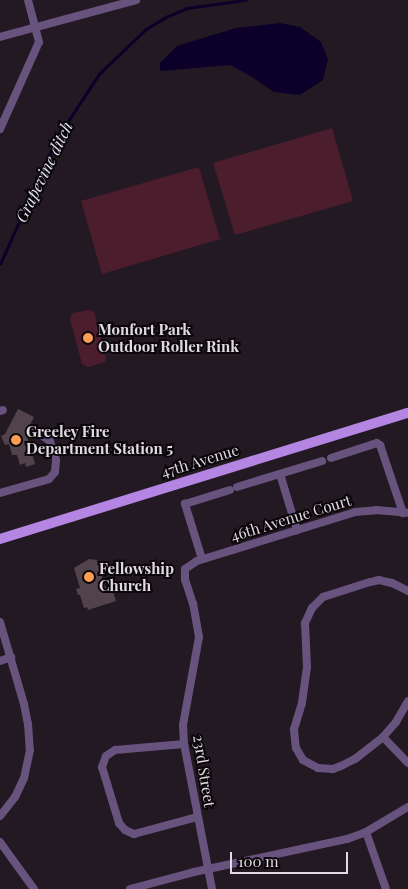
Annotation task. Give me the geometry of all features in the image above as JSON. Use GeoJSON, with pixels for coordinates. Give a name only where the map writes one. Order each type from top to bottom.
{"type":"FeatureCollection","features":[{"type":"Feature","properties":{"kind":"main road","name":"47th Avenue"},"geometry":{"type":"LineString","coordinates":[[0,539],[408,412]]}},
{"type":"Feature","properties":{"kind":"street"},"geometry":{"type":"LineString","coordinates":[[0,129],[39,42],[28,0]]}},
{"type":"Feature","properties":{"kind":"street"},"geometry":{"type":"LineString","coordinates":[[0,36],[136,0]]}},
{"type":"Feature","properties":{"kind":"street"},"geometry":{"type":"LineString","coordinates":[[0,493],[49,479],[55,472],[56,460],[50,441],[35,431]]}},
{"type":"Feature","properties":{"kind":"street"},"geometry":{"type":"LineString","coordinates":[[331,458],[373,445],[380,445],[405,513]]}},
{"type":"Feature","properties":{"kind":"street"},"geometry":{"type":"LineString","coordinates":[[202,559],[185,504],[322,461]]}},
{"type":"Feature","properties":{"kind":"street"},"geometry":{"type":"LineString","coordinates":[[280,474],[297,530]]}},
{"type":"Feature","properties":{"kind":"street","name":"46th Avenue Court"},"geometry":{"type":"LineString","coordinates":[[185,569],[202,559],[355,512],[376,510],[405,513]]}},
{"type":"Feature","properties":{"kind":"street","name":"23rd Street"},"geometry":{"type":"LineString","coordinates":[[185,569],[185,580],[193,604],[199,637],[183,725],[184,744],[212,889]]}},
{"type":"Feature","properties":{"kind":"street"},"geometry":{"type":"LineString","coordinates":[[408,591],[392,582],[370,582],[323,597],[312,608],[305,623],[307,658],[305,686],[294,740],[299,755],[310,765],[318,768],[334,769],[355,759],[383,737],[396,722],[408,701]]}},
{"type":"Feature","properties":{"kind":"street"},"geometry":{"type":"LineString","coordinates":[[0,622],[28,724],[30,750],[24,778],[15,797],[0,816]]}},
{"type":"Feature","properties":{"kind":"street"},"geometry":{"type":"LineString","coordinates":[[0,661],[11,658]]}},
{"type":"Feature","properties":{"kind":"street"},"geometry":{"type":"LineString","coordinates":[[383,737],[408,763]]}},
{"type":"Feature","properties":{"kind":"street"},"geometry":{"type":"LineString","coordinates":[[184,744],[115,750],[106,756],[102,767],[119,823],[124,830],[134,834],[197,817]]}},
{"type":"Feature","properties":{"kind":"street"},"geometry":{"type":"LineString","coordinates":[[130,889],[208,869],[328,844],[366,832],[408,807]]}},
{"type":"Feature","properties":{"kind":"street"},"geometry":{"type":"LineString","coordinates":[[366,832],[386,889]]}},
{"type":"Feature","properties":{"kind":"street"},"geometry":{"type":"LineString","coordinates":[[0,842],[34,889]]}},
{"type":"Feature","properties":{"kind":"shaded area"},"geometry":{"type":"Polygon","coordinates":[[[280,23],[300,27],[321,42],[328,59],[323,80],[300,95],[274,92],[230,65],[160,71],[160,63],[177,46],[236,28],[280,23]]]}},
{"type":"Feature","properties":{"kind":"shaded area"},"geometry":{"type":"Polygon","coordinates":[[[332,128],[353,201],[235,235],[213,163],[332,128]]]}},
{"type":"Feature","properties":{"kind":"shaded area"},"geometry":{"type":"Polygon","coordinates":[[[199,167],[220,239],[102,274],[81,201],[199,167]]]}},
{"type":"Feature","properties":{"kind":"shaded area","name":"Monfort Park Outdoor Roller Rink"},"geometry":{"type":"Polygon","coordinates":[[[89,310],[94,312],[106,357],[105,362],[88,367],[82,364],[70,319],[73,313],[89,310]]]}},
{"type":"Feature","properties":{"kind":"building","name":"Greeley Fire Department Station 5"},"geometry":{"type":"Polygon","coordinates":[[[18,409],[34,417],[26,433],[35,464],[26,467],[25,463],[20,465],[17,455],[12,455],[9,444],[5,445],[1,436],[5,434],[18,409]]]}},
{"type":"Feature","properties":{"kind":"building","name":"Fellowship Church"},"geometry":{"type":"Polygon","coordinates":[[[89,559],[97,560],[105,587],[111,585],[116,601],[88,610],[87,607],[84,608],[76,589],[80,588],[74,568],[89,559]]]}},
{"type":"Feature","properties":{"kind":"waterway","name":"Grapevine ditch"},"geometry":{"type":"LineString","coordinates":[[0,264],[57,138],[99,74],[146,29],[166,17],[187,8],[245,0]]}},
{"type":"Feature","properties":{"kind":"place","name":"Monfort Park Outdoor Roller Rink"},"geometry":{"type":"Point","coordinates":[88,338]}},
{"type":"Feature","properties":{"kind":"place","name":"Greeley Fire Department Station 5"},"geometry":{"type":"Point","coordinates":[16,440]}},
{"type":"Feature","properties":{"kind":"place","name":"Fellowship Church"},"geometry":{"type":"Point","coordinates":[89,577]}}]}
